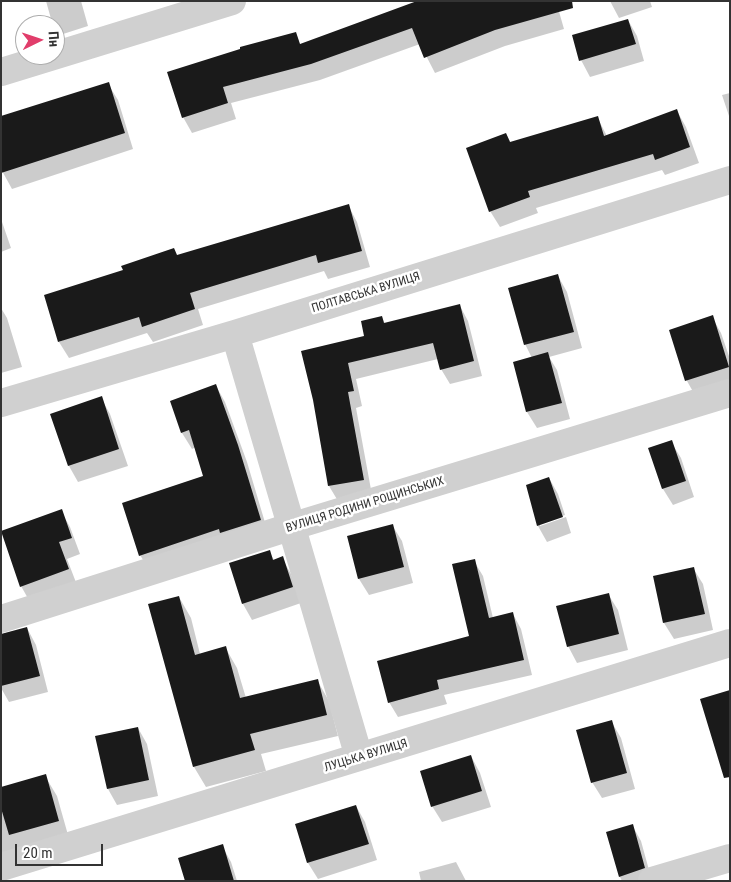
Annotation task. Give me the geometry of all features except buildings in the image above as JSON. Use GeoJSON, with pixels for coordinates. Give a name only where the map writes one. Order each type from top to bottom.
{"type":"FeatureCollection","features":[{"type":"Feature","properties":{"kind":"street"},"geometry":{"type":"LineString","coordinates":[[1,72],[232,1]]}},
{"type":"Feature","properties":{"kind":"street","name":"ПОЛТАВСЬКА ВУЛИЦЯ"},"geometry":{"type":"LineString","coordinates":[[1,404],[235,334],[730,180]]}},
{"type":"Feature","properties":{"kind":"street"},"geometry":{"type":"LineString","coordinates":[[235,334],[359,758]]}},
{"type":"Feature","properties":{"kind":"street","name":"ВУЛИЦЯ РОДИНИ РОЩИНСЬКИХ"},"geometry":{"type":"LineString","coordinates":[[1,618],[290,527],[730,393]]}},
{"type":"Feature","properties":{"kind":"street","name":"ЛУЦЬКА ВУЛИЦЯ"},"geometry":{"type":"LineString","coordinates":[[1,867],[730,644]]}},
{"type":"Feature","properties":{"kind":"street"},"geometry":{"type":"LineString","coordinates":[[652,881],[730,858]]}}]}
